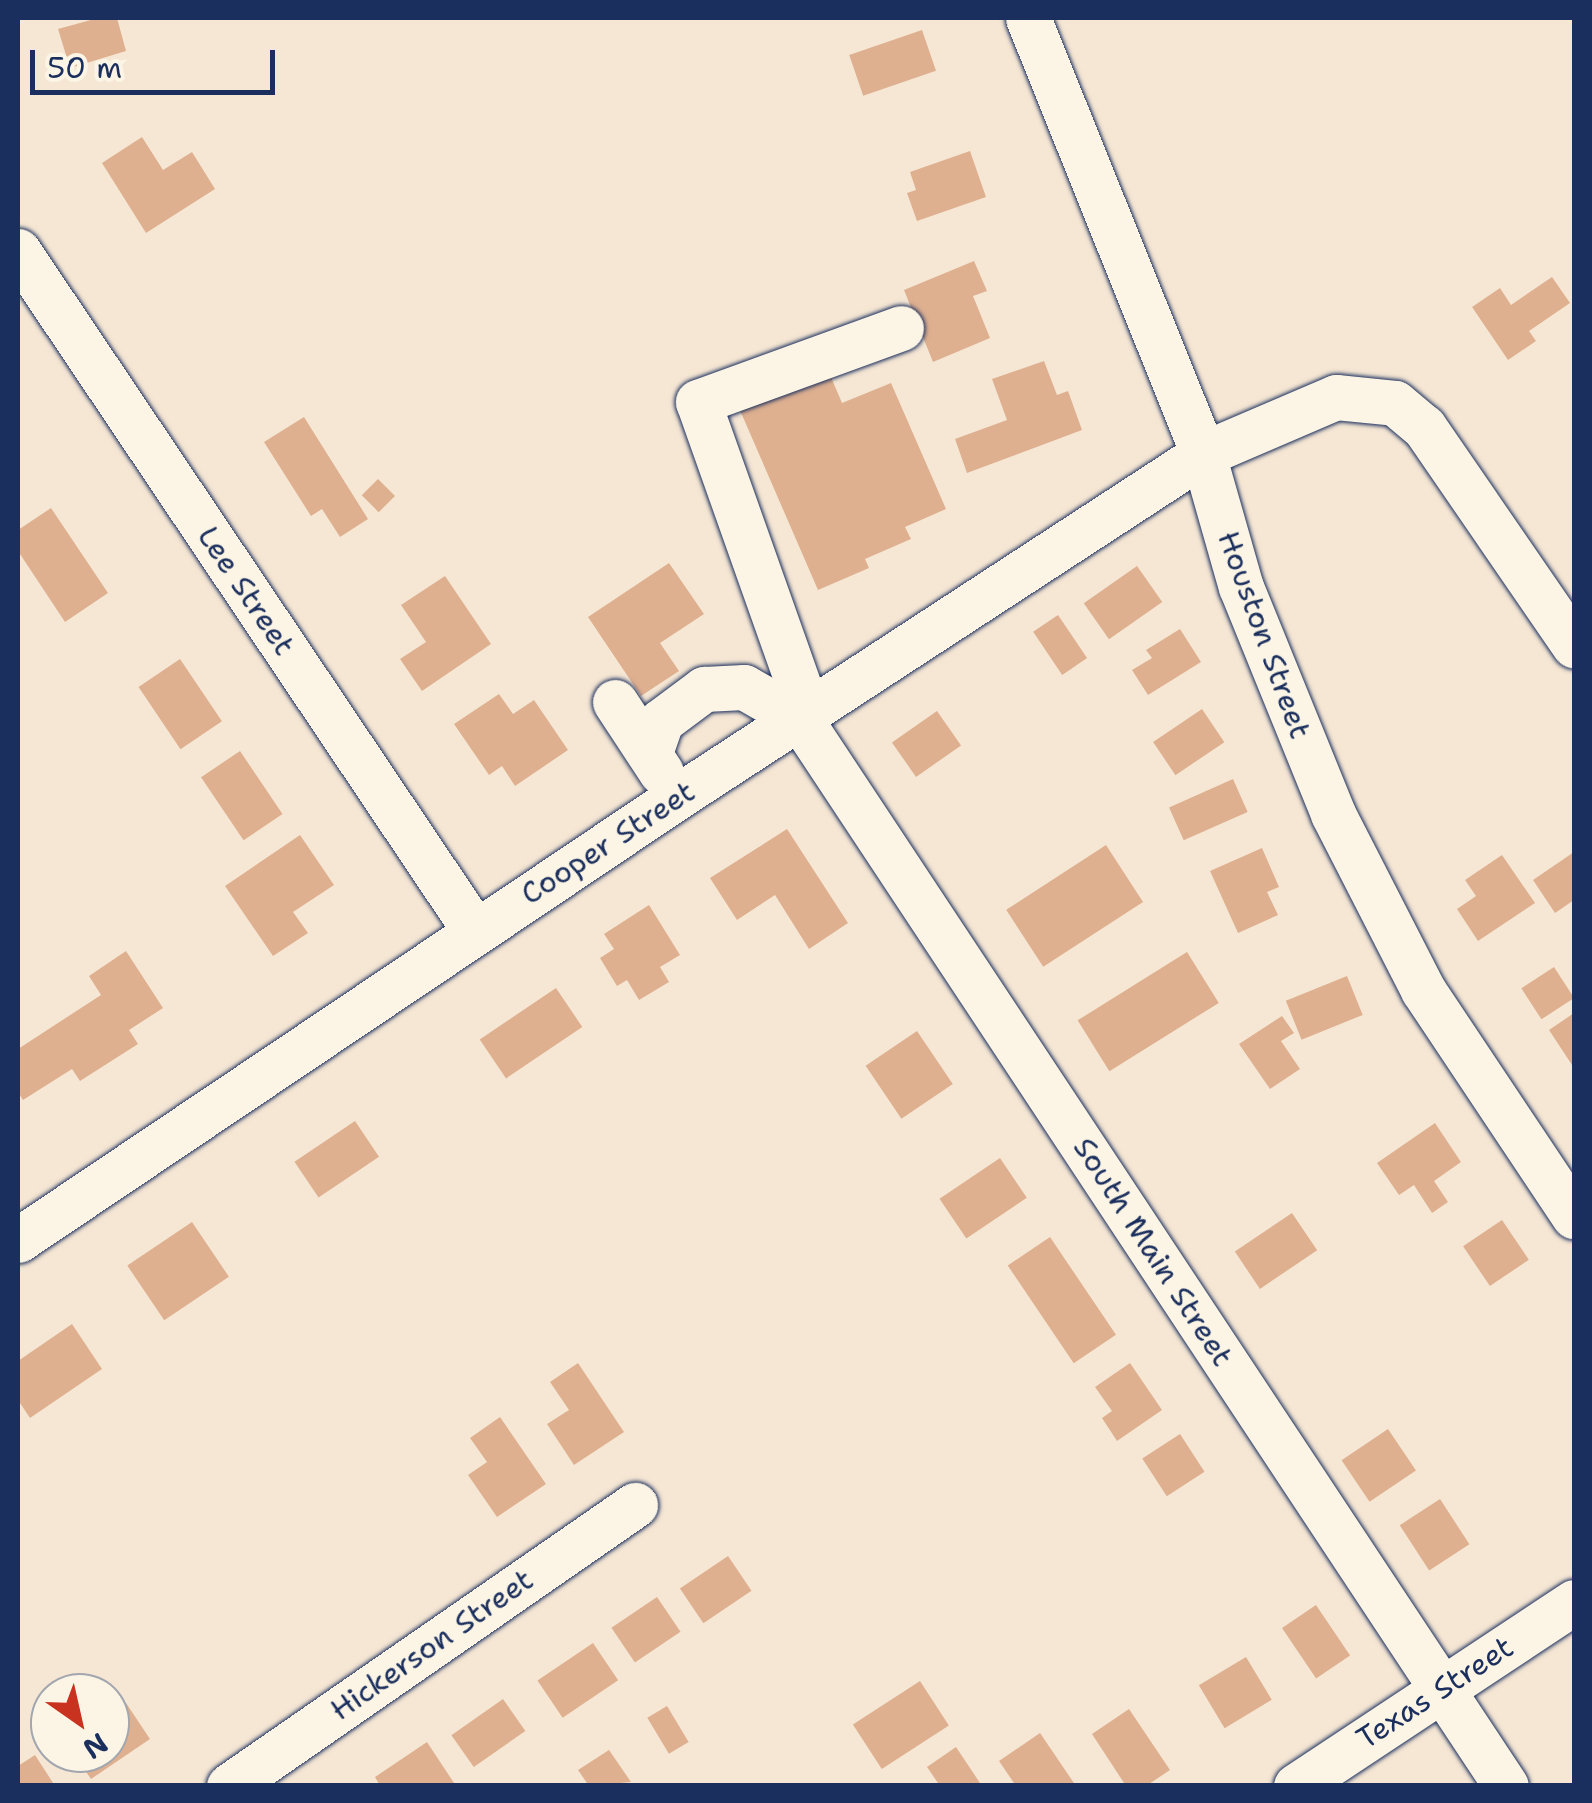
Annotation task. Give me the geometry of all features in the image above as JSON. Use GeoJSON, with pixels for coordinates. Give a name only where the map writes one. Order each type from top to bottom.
{"type":"FeatureCollection","features":[{"type":"Feature","properties":{"kind":"street","name":"Houston Street"},"geometry":{"type":"LineString","coordinates":[[1028,18],[1203,454],[1241,587],[1333,814],[1424,990],[1574,1216]]}},
{"type":"Feature","properties":{"kind":"street","name":"Lee Street"},"geometry":{"type":"LineString","coordinates":[[18,251],[476,931]]}},
{"type":"Feature","properties":{"kind":"street"},"geometry":{"type":"LineString","coordinates":[[804,716],[698,402],[901,328]]}},
{"type":"Feature","properties":{"kind":"street","name":"Cooper Street"},"geometry":{"type":"LineString","coordinates":[[18,1240],[677,797],[1203,454],[1336,397],[1395,403],[1424,427],[1574,645]]}},
{"type":"Feature","properties":{"kind":"street"},"geometry":{"type":"LineString","coordinates":[[650,754],[661,722],[704,688],[744,687],[804,716]]}},
{"type":"Feature","properties":{"kind":"street"},"geometry":{"type":"LineString","coordinates":[[616,702],[677,797]]}},
{"type":"Feature","properties":{"kind":"street","name":"South Main Street"},"geometry":{"type":"LineString","coordinates":[[804,716],[1506,1786]]}},
{"type":"Feature","properties":{"kind":"street","name":"Hickerson Street"},"geometry":{"type":"LineString","coordinates":[[229,1786],[636,1506]]}},
{"type":"Feature","properties":{"kind":"street","name":"Texas Street"},"geometry":{"type":"LineString","coordinates":[[1296,1786],[1574,1602]]}},
{"type":"Feature","properties":{"kind":"building"},"geometry":{"type":"Polygon","coordinates":[[[98,18],[117,18],[126,51],[70,68],[58,29],[98,18]]]}},
{"type":"Feature","properties":{"kind":"building"},"geometry":{"type":"Polygon","coordinates":[[[922,30],[936,71],[863,96],[849,55],[922,30]]]}},
{"type":"Feature","properties":{"kind":"building"},"geometry":{"type":"Polygon","coordinates":[[[142,137],[163,170],[192,152],[215,189],[146,233],[102,163],[142,137]]]}},
{"type":"Feature","properties":{"kind":"building"},"geometry":{"type":"Polygon","coordinates":[[[970,151],[986,197],[917,221],[907,193],[916,190],[910,172],[970,151]]]}},
{"type":"Feature","properties":{"kind":"building"},"geometry":{"type":"Polygon","coordinates":[[[974,261],[987,291],[973,296],[990,338],[933,362],[904,290],[974,261]]]}},
{"type":"Feature","properties":{"kind":"building"},"geometry":{"type":"Polygon","coordinates":[[[1552,277],[1570,303],[1529,331],[1536,341],[1508,360],[1472,307],[1500,288],[1511,305],[1552,277]]]}},
{"type":"Feature","properties":{"kind":"building"},"geometry":{"type":"Polygon","coordinates":[[[1044,361],[1057,395],[1068,391],[1082,430],[967,473],[955,439],[1007,420],[992,379],[1044,361]]]}},
{"type":"Feature","properties":{"kind":"building"},"geometry":{"type":"Polygon","coordinates":[[[828,370],[842,403],[891,383],[946,509],[905,527],[911,539],[865,559],[869,568],[818,590],[739,408],[828,370]]]}},
{"type":"Feature","properties":{"kind":"building"},"geometry":{"type":"Polygon","coordinates":[[[304,417],[368,519],[340,537],[322,509],[311,516],[264,442],[304,417]]]}},
{"type":"Feature","properties":{"kind":"building"},"geometry":{"type":"Polygon","coordinates":[[[378,479],[395,496],[379,512],[362,495],[378,479]]]}},
{"type":"Feature","properties":{"kind":"building"},"geometry":{"type":"Polygon","coordinates":[[[51,508],[108,593],[65,622],[18,551],[18,530],[51,508]]]}},
{"type":"Feature","properties":{"kind":"building"},"geometry":{"type":"Polygon","coordinates":[[[669,563],[704,614],[660,643],[679,671],[641,696],[588,617],[669,563]]]}},
{"type":"Feature","properties":{"kind":"building"},"geometry":{"type":"Polygon","coordinates":[[[1137,566],[1162,602],[1109,639],[1084,603],[1137,566]]]}},
{"type":"Feature","properties":{"kind":"building"},"geometry":{"type":"Polygon","coordinates":[[[445,576],[491,644],[422,691],[400,659],[426,642],[401,605],[445,576]]]}},
{"type":"Feature","properties":{"kind":"building"},"geometry":{"type":"Polygon","coordinates":[[[1058,615],[1087,658],[1062,675],[1033,632],[1058,615]]]}},
{"type":"Feature","properties":{"kind":"building"},"geometry":{"type":"Polygon","coordinates":[[[1180,629],[1201,662],[1148,695],[1132,670],[1152,658],[1146,650],[1180,629]]]}},
{"type":"Feature","properties":{"kind":"building"},"geometry":{"type":"Polygon","coordinates":[[[180,659],[222,721],[180,749],[139,687],[180,659]]]}},
{"type":"Feature","properties":{"kind":"building"},"geometry":{"type":"Polygon","coordinates":[[[499,694],[513,714],[534,700],[568,750],[515,786],[502,766],[489,775],[454,724],[499,694]]]}},
{"type":"Feature","properties":{"kind":"building"},"geometry":{"type":"Polygon","coordinates":[[[1202,709],[1224,742],[1175,775],[1153,742],[1202,709]]]}},
{"type":"Feature","properties":{"kind":"building"},"geometry":{"type":"Polygon","coordinates":[[[937,711],[961,745],[916,777],[892,743],[937,711]]]}},
{"type":"Feature","properties":{"kind":"building"},"geometry":{"type":"Polygon","coordinates":[[[240,751],[282,814],[244,840],[201,777],[240,751]]]}},
{"type":"Feature","properties":{"kind":"building"},"geometry":{"type":"Polygon","coordinates":[[[1233,779],[1248,812],[1184,840],[1169,807],[1233,779]]]}},
{"type":"Feature","properties":{"kind":"building"},"geometry":{"type":"Polygon","coordinates":[[[787,829],[848,923],[809,949],[775,895],[737,920],[710,878],[787,829]]]}},
{"type":"Feature","properties":{"kind":"building"},"geometry":{"type":"Polygon","coordinates":[[[300,835],[334,885],[293,912],[308,933],[273,956],[225,886],[300,835]]]}},
{"type":"Feature","properties":{"kind":"building"},"geometry":{"type":"Polygon","coordinates":[[[1106,845],[1143,902],[1043,967],[1006,910],[1106,845]]]}},
{"type":"Feature","properties":{"kind":"building"},"geometry":{"type":"Polygon","coordinates":[[[1262,848],[1279,887],[1267,892],[1278,915],[1238,933],[1210,871],[1262,848]]]}},
{"type":"Feature","properties":{"kind":"building"},"geometry":{"type":"Polygon","coordinates":[[[1574,852],[1574,900],[1555,913],[1533,880],[1574,852]]]}},
{"type":"Feature","properties":{"kind":"building"},"geometry":{"type":"Polygon","coordinates":[[[1502,855],[1535,903],[1478,941],[1457,909],[1476,896],[1465,880],[1502,855]]]}},
{"type":"Feature","properties":{"kind":"building"},"geometry":{"type":"Polygon","coordinates":[[[649,905],[680,955],[660,967],[669,982],[639,1000],[627,980],[617,986],[600,958],[614,949],[604,934],[649,905]]]}},
{"type":"Feature","properties":{"kind":"building"},"geometry":{"type":"Polygon","coordinates":[[[126,951],[163,1008],[129,1030],[138,1044],[80,1081],[72,1069],[23,1100],[18,1092],[18,1049],[101,995],[89,976],[126,951]]]}},
{"type":"Feature","properties":{"kind":"building"},"geometry":{"type":"Polygon","coordinates":[[[1187,952],[1219,1003],[1109,1071],[1078,1020],[1187,952]]]}},
{"type":"Feature","properties":{"kind":"building"},"geometry":{"type":"Polygon","coordinates":[[[1554,967],[1574,998],[1541,1019],[1521,988],[1554,967]]]}},
{"type":"Feature","properties":{"kind":"building"},"geometry":{"type":"Polygon","coordinates":[[[1347,976],[1363,1015],[1302,1040],[1286,1001],[1347,976]]]}},
{"type":"Feature","properties":{"kind":"building"},"geometry":{"type":"Polygon","coordinates":[[[556,988],[582,1027],[506,1078],[480,1039],[556,988]]]}},
{"type":"Feature","properties":{"kind":"building"},"geometry":{"type":"Polygon","coordinates":[[[1574,1013],[1574,1068],[1549,1030],[1574,1013]]]}},
{"type":"Feature","properties":{"kind":"building"},"geometry":{"type":"Polygon","coordinates":[[[1282,1016],[1294,1033],[1281,1041],[1300,1069],[1270,1089],[1239,1044],[1282,1016]]]}},
{"type":"Feature","properties":{"kind":"building"},"geometry":{"type":"Polygon","coordinates":[[[917,1031],[953,1084],[901,1119],[866,1066],[917,1031]]]}},
{"type":"Feature","properties":{"kind":"building"},"geometry":{"type":"Polygon","coordinates":[[[355,1121],[379,1157],[319,1197],[294,1162],[355,1121]]]}},
{"type":"Feature","properties":{"kind":"building"},"geometry":{"type":"Polygon","coordinates":[[[1435,1123],[1461,1162],[1434,1181],[1448,1202],[1432,1213],[1414,1185],[1399,1195],[1377,1163],[1435,1123]]]}},
{"type":"Feature","properties":{"kind":"building"},"geometry":{"type":"Polygon","coordinates":[[[1000,1158],[1027,1198],[966,1239],[939,1199],[1000,1158]]]}},
{"type":"Feature","properties":{"kind":"building"},"geometry":{"type":"Polygon","coordinates":[[[1292,1213],[1317,1250],[1260,1289],[1235,1252],[1292,1213]]]}},
{"type":"Feature","properties":{"kind":"building"},"geometry":{"type":"Polygon","coordinates":[[[1502,1220],[1529,1260],[1490,1286],[1463,1246],[1502,1220]]]}},
{"type":"Feature","properties":{"kind":"building"},"geometry":{"type":"Polygon","coordinates":[[[192,1222],[229,1277],[164,1320],[127,1266],[192,1222]]]}},
{"type":"Feature","properties":{"kind":"building"},"geometry":{"type":"Polygon","coordinates":[[[1050,1237],[1116,1335],[1074,1363],[1008,1266],[1050,1237]]]}},
{"type":"Feature","properties":{"kind":"building"},"geometry":{"type":"Polygon","coordinates":[[[72,1324],[102,1369],[30,1418],[18,1400],[18,1361],[72,1324]]]}},
{"type":"Feature","properties":{"kind":"building"},"geometry":{"type":"Polygon","coordinates":[[[578,1363],[624,1432],[574,1465],[547,1424],[569,1410],[550,1382],[578,1363]]]}},
{"type":"Feature","properties":{"kind":"building"},"geometry":{"type":"Polygon","coordinates":[[[1130,1363],[1162,1410],[1117,1441],[1102,1418],[1112,1411],[1095,1387],[1130,1363]]]}},
{"type":"Feature","properties":{"kind":"building"},"geometry":{"type":"Polygon","coordinates":[[[500,1417],[546,1484],[497,1517],[468,1475],[487,1462],[470,1438],[500,1417]]]}},
{"type":"Feature","properties":{"kind":"building"},"geometry":{"type":"Polygon","coordinates":[[[1388,1429],[1416,1470],[1370,1502],[1342,1460],[1388,1429]]]}},
{"type":"Feature","properties":{"kind":"building"},"geometry":{"type":"Polygon","coordinates":[[[1180,1434],[1205,1472],[1167,1496],[1142,1459],[1180,1434]]]}},
{"type":"Feature","properties":{"kind":"building"},"geometry":{"type":"Polygon","coordinates":[[[1440,1499],[1469,1544],[1429,1570],[1400,1525],[1440,1499]]]}},
{"type":"Feature","properties":{"kind":"building"},"geometry":{"type":"Polygon","coordinates":[[[728,1556],[751,1591],[703,1623],[680,1588],[728,1556]]]}},
{"type":"Feature","properties":{"kind":"building"},"geometry":{"type":"Polygon","coordinates":[[[657,1597],[680,1632],[635,1663],[611,1628],[657,1597]]]}},
{"type":"Feature","properties":{"kind":"building"},"geometry":{"type":"Polygon","coordinates":[[[1316,1605],[1350,1656],[1316,1678],[1282,1628],[1316,1605]]]}},
{"type":"Feature","properties":{"kind":"building"},"geometry":{"type":"Polygon","coordinates":[[[593,1643],[618,1680],[563,1718],[537,1680],[593,1643]]]}},
{"type":"Feature","properties":{"kind":"building"},"geometry":{"type":"Polygon","coordinates":[[[1246,1657],[1272,1700],[1225,1728],[1199,1685],[1246,1657]]]}},
{"type":"Feature","properties":{"kind":"building"},"geometry":{"type":"Polygon","coordinates":[[[920,1681],[949,1725],[882,1769],[853,1725],[920,1681]]]}},
{"type":"Feature","properties":{"kind":"building"},"geometry":{"type":"Polygon","coordinates":[[[503,1699],[525,1731],[474,1767],[451,1735],[503,1699]]]}},
{"type":"Feature","properties":{"kind":"building"},"geometry":{"type":"Polygon","coordinates":[[[667,1706],[689,1742],[669,1754],[647,1718],[667,1706]]]}},
{"type":"Feature","properties":{"kind":"building"},"geometry":{"type":"Polygon","coordinates":[[[130,1709],[150,1739],[130,1753],[130,1709]]]}},
{"type":"Feature","properties":{"kind":"building"},"geometry":{"type":"Polygon","coordinates":[[[1129,1709],[1170,1770],[1146,1786],[1126,1786],[1092,1734],[1129,1709]]]}},
{"type":"Feature","properties":{"kind":"building"},"geometry":{"type":"Polygon","coordinates":[[[1040,1733],[1076,1786],[1016,1786],[999,1761],[1040,1733]]]}},
{"type":"Feature","properties":{"kind":"building"},"geometry":{"type":"Polygon","coordinates":[[[427,1742],[456,1786],[380,1786],[375,1777],[427,1742]]]}},
{"type":"Feature","properties":{"kind":"building"},"geometry":{"type":"Polygon","coordinates":[[[956,1747],[982,1786],[940,1786],[927,1767],[956,1747]]]}},
{"type":"Feature","properties":{"kind":"building"},"geometry":{"type":"Polygon","coordinates":[[[609,1750],[631,1782],[589,1786],[578,1770],[609,1750]]]}},
{"type":"Feature","properties":{"kind":"building"},"geometry":{"type":"Polygon","coordinates":[[[30,1758],[30,1773],[47,1773],[55,1786],[18,1786],[18,1766],[30,1758]]]}}]}
